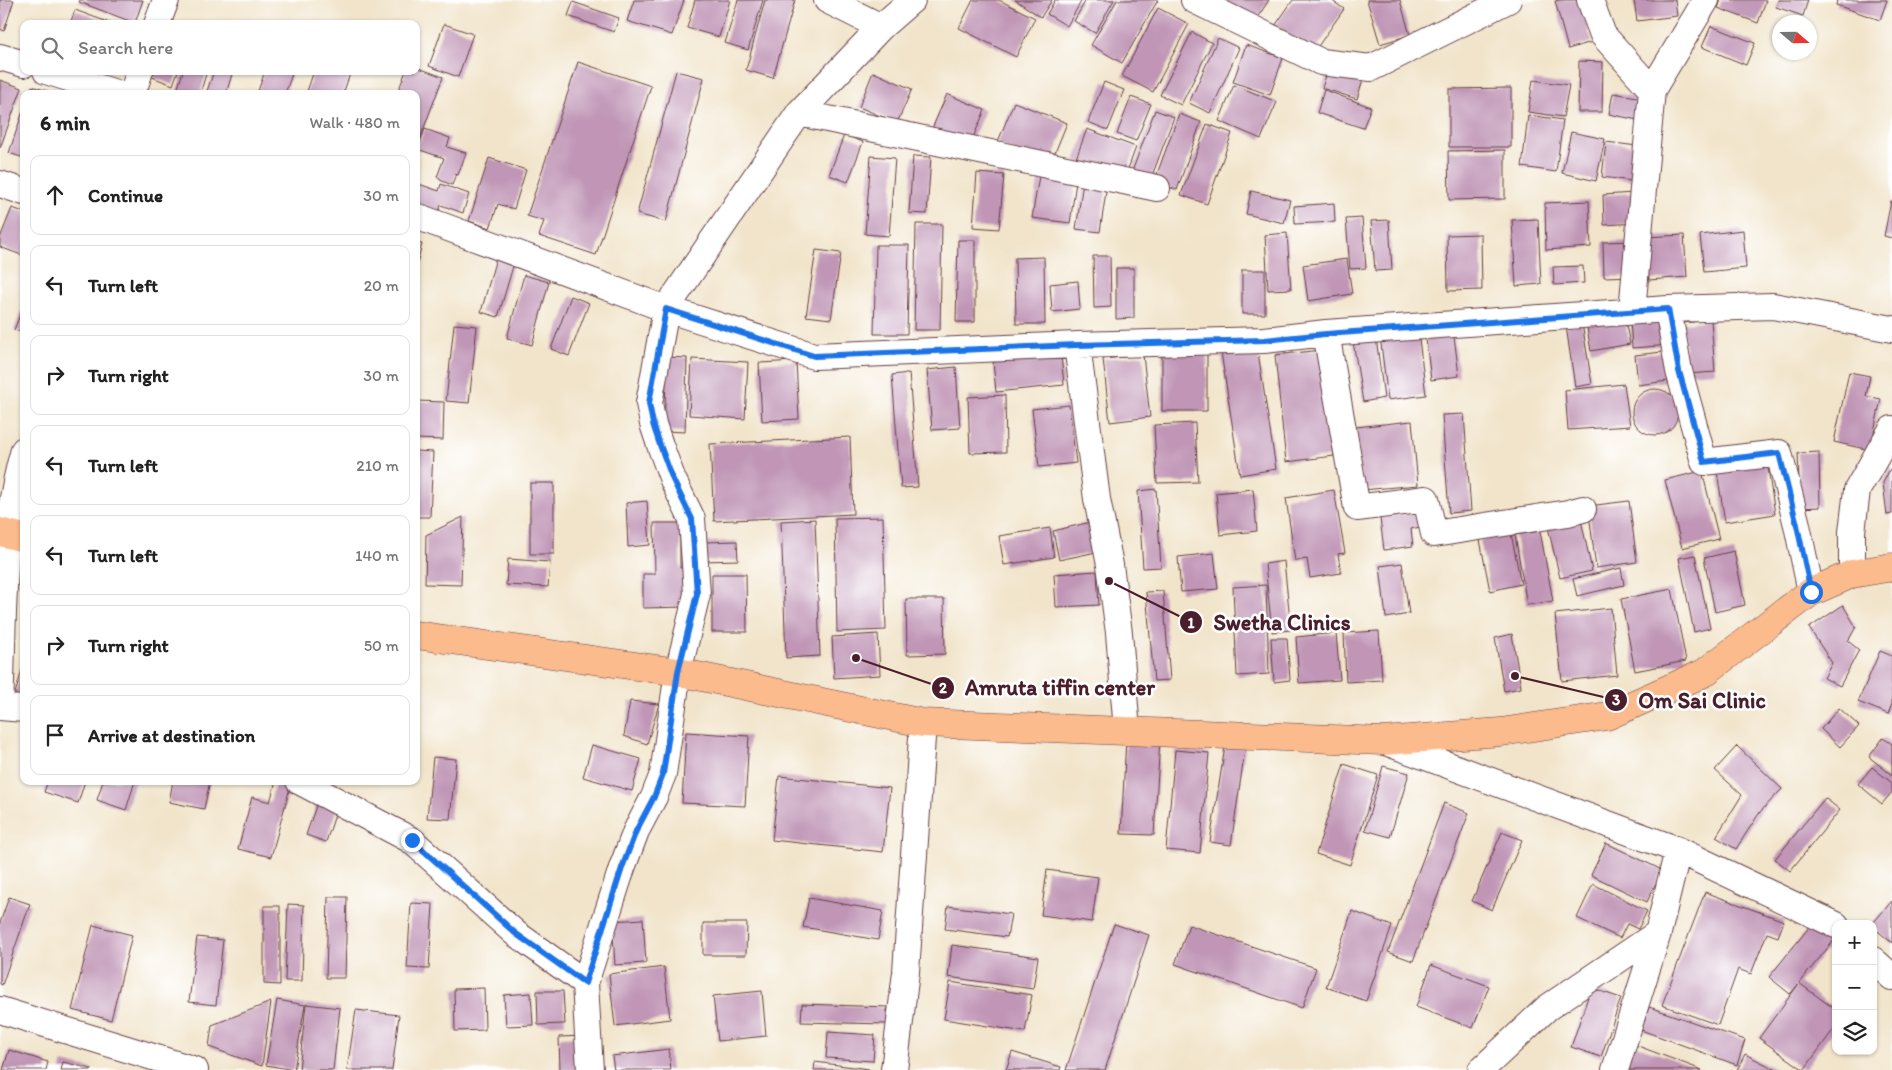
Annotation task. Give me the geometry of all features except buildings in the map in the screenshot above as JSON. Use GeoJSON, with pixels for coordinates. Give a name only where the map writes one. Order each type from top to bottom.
{"type":"FeatureCollection","features":[{"type":"Feature","properties":{"kind":"highway"},"geometry":{"type":"LineString","coordinates":[[420,636],[678,672],[923,723],[1383,741],[1501,732],[1606,716],[1704,673],[1811,592],[1852,574],[1892,567]]}},
{"type":"Feature","properties":{"kind":"street"},"geometry":{"type":"LineString","coordinates":[[159,20],[166,0]]}},
{"type":"Feature","properties":{"kind":"street"},"geometry":{"type":"LineString","coordinates":[[827,0],[881,27]]}},
{"type":"Feature","properties":{"kind":"street"},"geometry":{"type":"LineString","coordinates":[[590,1070],[585,983],[622,868],[636,831],[654,797],[663,774],[678,672],[697,594],[692,519],[673,480],[660,445],[649,403],[666,309],[799,113],[881,27],[912,0]]}},
{"type":"Feature","properties":{"kind":"street"},"geometry":{"type":"LineString","coordinates":[[1194,0],[1322,62],[1371,68],[1508,0]]}},
{"type":"Feature","properties":{"kind":"street"},"geometry":{"type":"LineString","coordinates":[[1590,0],[1603,35],[1652,90]]}},
{"type":"Feature","properties":{"kind":"street"},"geometry":{"type":"LineString","coordinates":[[1632,312],[1652,90],[1706,0]]}},
{"type":"Feature","properties":{"kind":"street"},"geometry":{"type":"LineString","coordinates":[[0,57],[20,63]]}},
{"type":"Feature","properties":{"kind":"street"},"geometry":{"type":"LineString","coordinates":[[59,75],[107,90]]}},
{"type":"Feature","properties":{"kind":"street"},"geometry":{"type":"LineString","coordinates":[[133,90],[139,75]]}},
{"type":"Feature","properties":{"kind":"street"},"geometry":{"type":"LineString","coordinates":[[799,113],[1157,188]]}},
{"type":"Feature","properties":{"kind":"street"},"geometry":{"type":"LineString","coordinates":[[0,184],[20,191]]}},
{"type":"Feature","properties":{"kind":"street"},"geometry":{"type":"LineString","coordinates":[[420,217],[666,309],[814,356],[1077,345],[1264,340],[1668,309],[1773,306],[1892,329]]}},
{"type":"Feature","properties":{"kind":"street"},"geometry":{"type":"LineString","coordinates":[[1668,309],[1679,371],[1704,462],[1779,453],[1811,592]]}},
{"type":"Feature","properties":{"kind":"street"},"geometry":{"type":"LineString","coordinates":[[1326,334],[1357,508],[1426,499],[1434,534],[1583,509]]}},
{"type":"Feature","properties":{"kind":"street"},"geometry":{"type":"LineString","coordinates":[[1077,345],[1097,498],[1110,565],[1119,633],[1127,731]]}},
{"type":"Feature","properties":{"kind":"street"},"geometry":{"type":"LineString","coordinates":[[1852,574],[1852,532],[1857,490],[1892,429]]}},
{"type":"Feature","properties":{"kind":"street"},"geometry":{"type":"LineString","coordinates":[[20,464],[16,479],[10,535],[0,707],[20,709]]}},
{"type":"Feature","properties":{"kind":"street"},"geometry":{"type":"LineString","coordinates":[[894,1070],[906,972],[923,723]]}},
{"type":"Feature","properties":{"kind":"street"},"geometry":{"type":"LineString","coordinates":[[1383,741],[1678,850],[1832,923]]}},
{"type":"Feature","properties":{"kind":"street"},"geometry":{"type":"LineString","coordinates":[[307,785],[412,840],[515,933],[585,983]]}},
{"type":"Feature","properties":{"kind":"street"},"geometry":{"type":"LineString","coordinates":[[1615,1070],[1658,933],[1678,850]]}},
{"type":"Feature","properties":{"kind":"street"},"geometry":{"type":"LineString","coordinates":[[1481,1070],[1547,1008],[1658,933]]}},
{"type":"Feature","properties":{"kind":"street"},"geometry":{"type":"LineString","coordinates":[[1877,964],[1892,977]]}},
{"type":"Feature","properties":{"kind":"street"},"geometry":{"type":"LineString","coordinates":[[0,1010],[195,1070]]}},
{"type":"Feature","properties":{"kind":"place","name":"Swetha Clinics"},"geometry":{"type":"Point","coordinates":[1109,581]}},
{"type":"Feature","properties":{"kind":"place","name":"Amruta tiffin center"},"geometry":{"type":"Point","coordinates":[856,658]}},
{"type":"Feature","properties":{"kind":"place","name":"Om Sai Clinic"},"geometry":{"type":"Point","coordinates":[1515,676]}},
{"type":"Feature","properties":{"kind":"route"},"geometry":{"type":"LineString","coordinates":[[412,840],[515,933],[585,983],[622,868],[636,831],[654,797],[663,774],[678,672],[697,594],[692,519],[673,480],[660,445],[649,403],[666,309],[814,356],[1077,345],[1264,340],[1668,309],[1679,371],[1704,462],[1779,453],[1811,592]]}}]}
